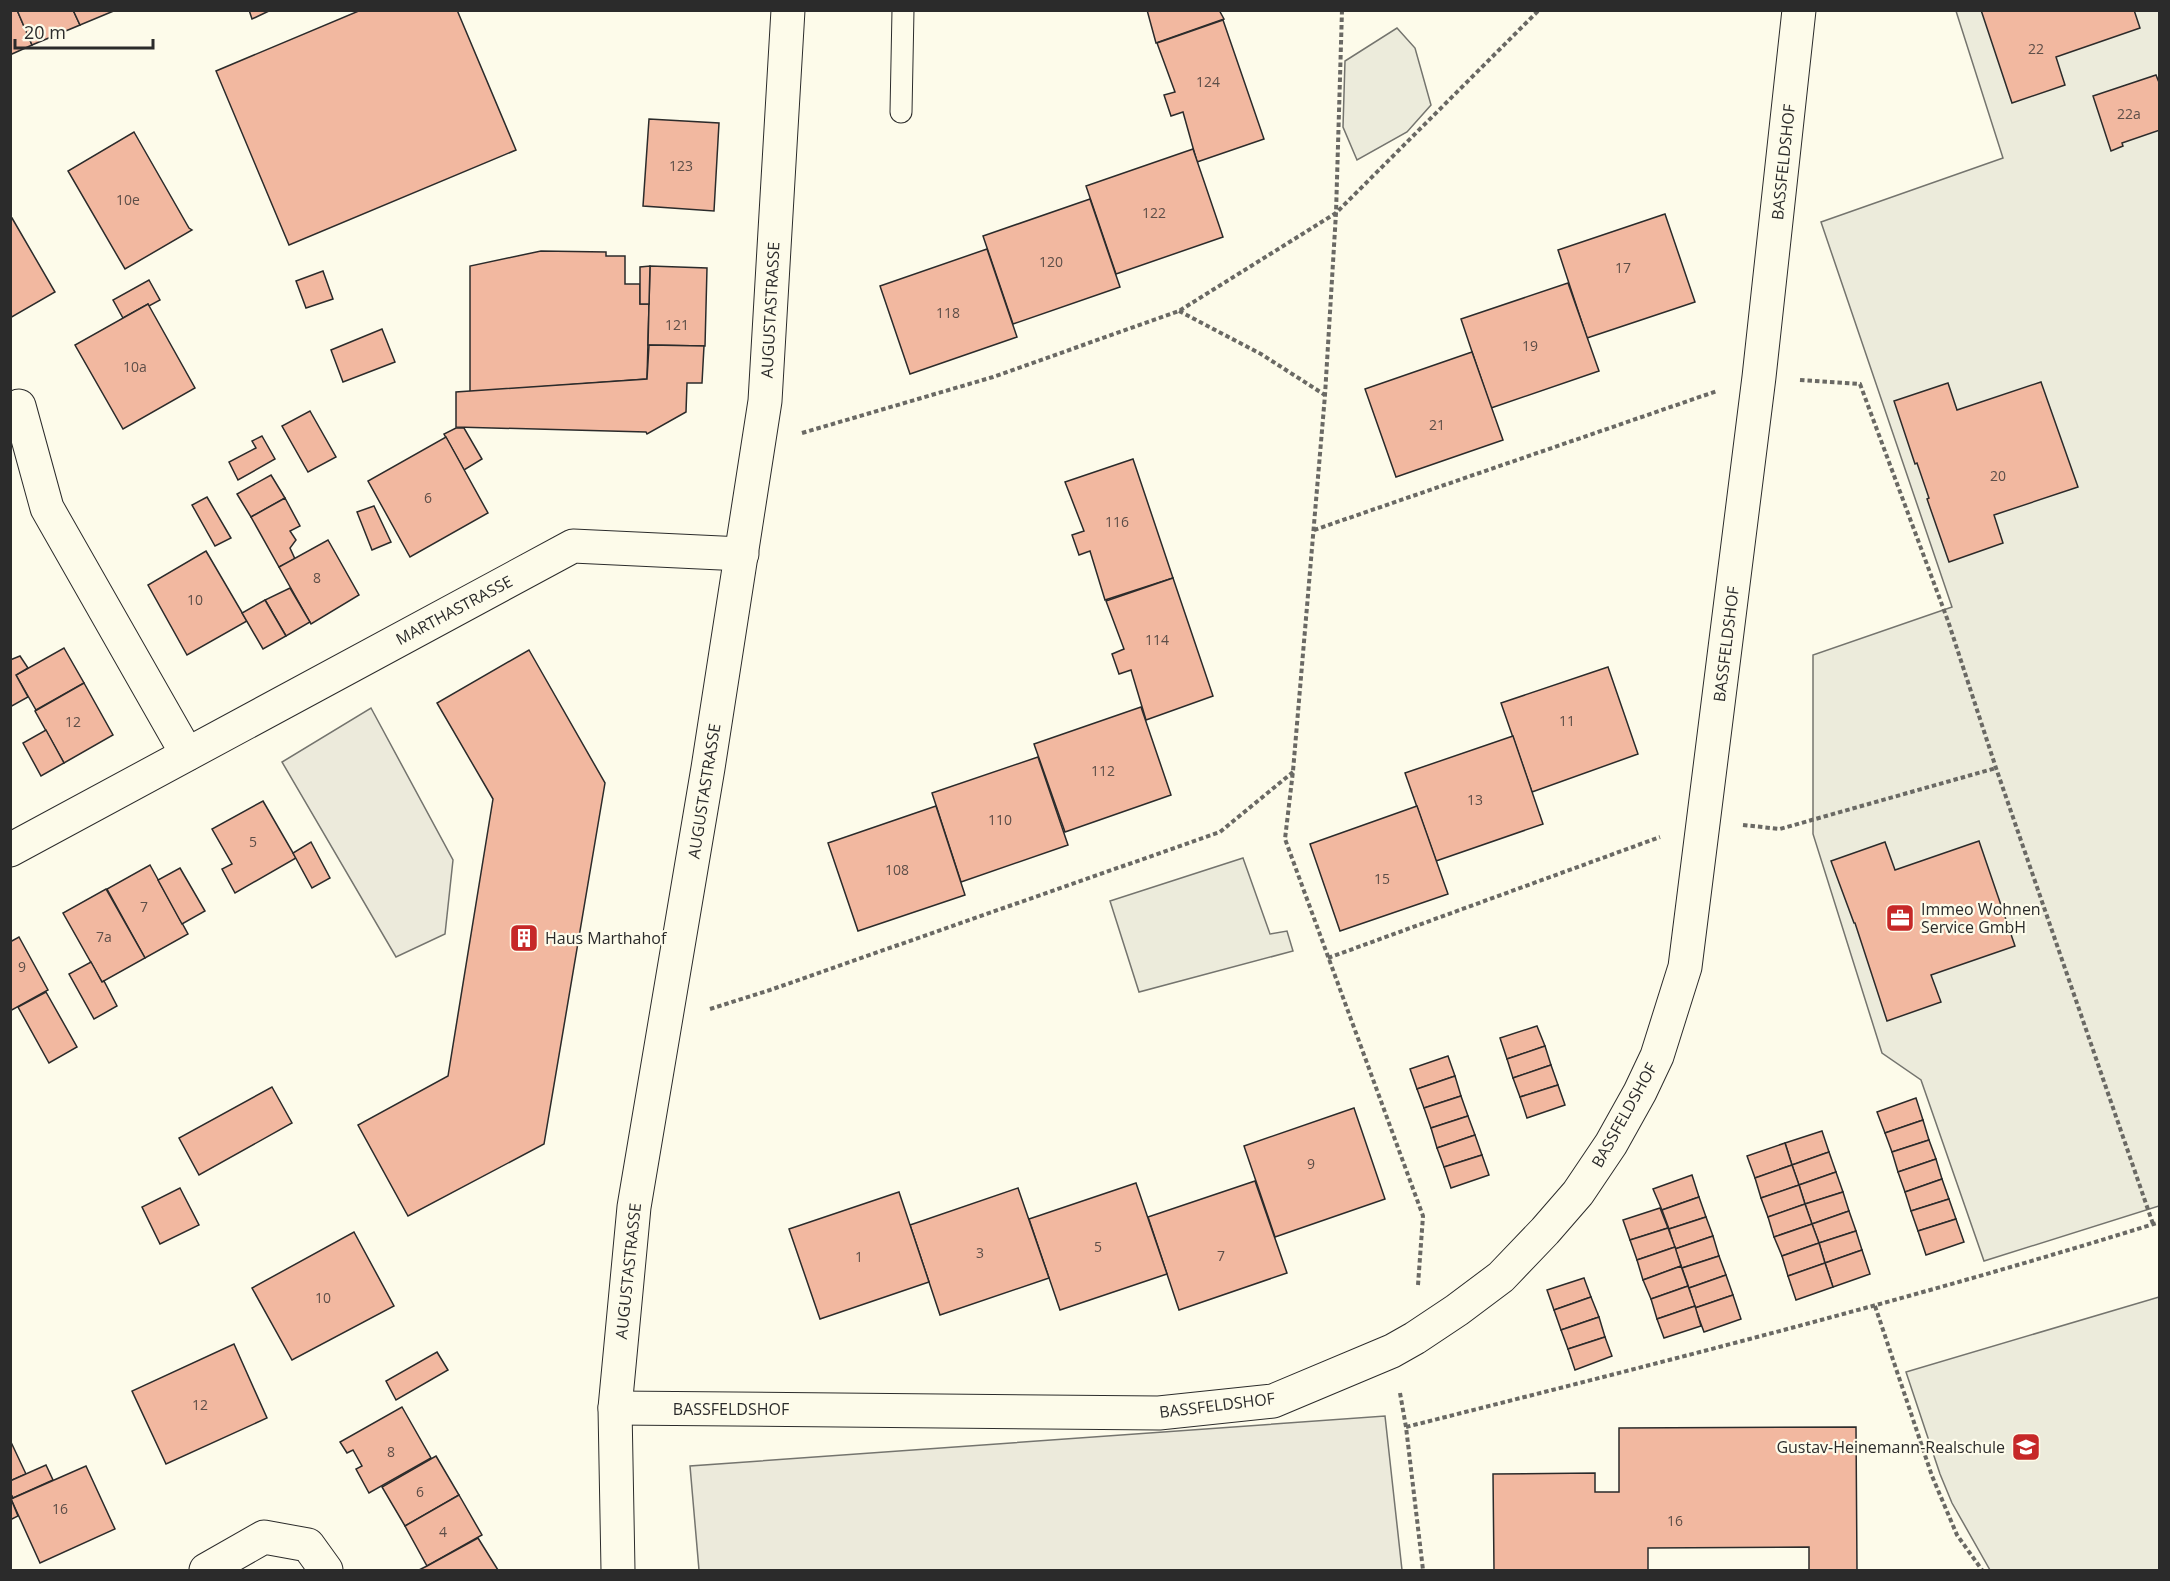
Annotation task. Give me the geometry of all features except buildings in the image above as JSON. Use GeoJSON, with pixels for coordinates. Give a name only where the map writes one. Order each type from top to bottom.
{"type":"FeatureCollection","features":[{"type":"Feature","properties":{"kind":"street","name":"AUGUSTASTRASSE"},"geometry":{"type":"LineString","coordinates":[[618,1570],[615,1408],[634,1207],[708,768],[765,400],[788,10]]}},
{"type":"Feature","properties":{"kind":"street","name":"BASSFELDSHOF"},"geometry":{"type":"LineString","coordinates":[[615,1408],[1159,1413],[1273,1401],[1392,1351],[1415,1338],[1457,1310],[1501,1276],[1565,1208],[1611,1144],[1640,1092],[1657,1056],[1685,967],[1759,377],[1799,10]]}},
{"type":"Feature","properties":{"kind":"street"},"geometry":{"type":"LineString","coordinates":[[19,405],[47,508],[187,754]]}},
{"type":"Feature","properties":{"kind":"street","name":"MARTHASTRASSE"},"geometry":{"type":"LineString","coordinates":[[10,850],[573,546],[742,554]]}},
{"type":"Feature","properties":{"kind":"street"},"geometry":{"type":"LineString","coordinates":[[206,1570],[264,1537],[308,1545],[326,1570]]}},
{"type":"Feature","properties":{"kind":"lane"},"geometry":{"type":"LineString","coordinates":[[901,112],[903,10]]}},
{"type":"Feature","properties":{"kind":"path"},"geometry":{"type":"LineString","coordinates":[[1342,10],[1336,213],[1325,395],[1293,771],[1285,839],[1423,1216],[1415,1338]]}},
{"type":"Feature","properties":{"kind":"path"},"geometry":{"type":"LineString","coordinates":[[758,446],[993,377],[1179,311],[1336,213],[1539,10]]}},
{"type":"Feature","properties":{"kind":"path"},"geometry":{"type":"LineString","coordinates":[[1179,311],[1261,354],[1325,395]]}},
{"type":"Feature","properties":{"kind":"path"},"geometry":{"type":"LineString","coordinates":[[1314,530],[1759,377],[1860,384],[1948,621],[1996,768],[2153,1224]]}},
{"type":"Feature","properties":{"kind":"path"},"geometry":{"type":"LineString","coordinates":[[1328,958],[1704,821],[1780,829],[1996,768]]}},
{"type":"Feature","properties":{"kind":"path"},"geometry":{"type":"LineString","coordinates":[[664,1023],[770,990],[1220,832],[1293,771]]}},
{"type":"Feature","properties":{"kind":"path"},"geometry":{"type":"LineString","coordinates":[[1423,1570],[1406,1427],[1776,1333],[2025,1263],[2160,1222]]}},
{"type":"Feature","properties":{"kind":"path"},"geometry":{"type":"LineString","coordinates":[[1875,1306],[1932,1476],[1957,1535],[1982,1570]]}},
{"type":"Feature","properties":{"kind":"shaded area"},"geometry":{"type":"Polygon","coordinates":[[[1956,11],[2159,11],[2159,1206],[1984,1261],[1921,1080],[1882,1053],[1813,834],[1813,655],[1952,607],[1821,222],[2003,158],[1956,11]]]}},
{"type":"Feature","properties":{"kind":"shaded area"},"geometry":{"type":"Polygon","coordinates":[[[1397,28],[1415,48],[1431,105],[1407,132],[1357,160],[1343,127],[1345,61],[1397,28]]]}},
{"type":"Feature","properties":{"kind":"shaded area"},"geometry":{"type":"Polygon","coordinates":[[[371,708],[453,860],[445,934],[396,957],[282,762],[371,708]]]}},
{"type":"Feature","properties":{"kind":"shaded area"},"geometry":{"type":"Polygon","coordinates":[[[1243,858],[1270,934],[1287,931],[1293,951],[1139,992],[1110,901],[1243,858]]]}},
{"type":"Feature","properties":{"kind":"shaded area","name":"Gustav-Heinemann-Realschule"},"geometry":{"type":"Polygon","coordinates":[[[2159,1297],[2159,1570],[1990,1570],[1952,1503],[1906,1372],[2159,1297]]]}},
{"type":"Feature","properties":{"kind":"shaded area"},"geometry":{"type":"Polygon","coordinates":[[[1385,1416],[1402,1570],[699,1570],[690,1466],[1385,1416]]]}},
{"type":"Feature","properties":{"kind":"place","name":"Immeo Wohnen Service GmbH"},"geometry":{"type":"Point","coordinates":[1900,918]}},
{"type":"Feature","properties":{"kind":"place","name":"Haus Marthahof"},"geometry":{"type":"Point","coordinates":[524,938]}},
{"type":"Feature","properties":{"kind":"place","name":"Gustav-Heinemann-Realschule"},"geometry":{"type":"Point","coordinates":[2026,1447]}}]}
